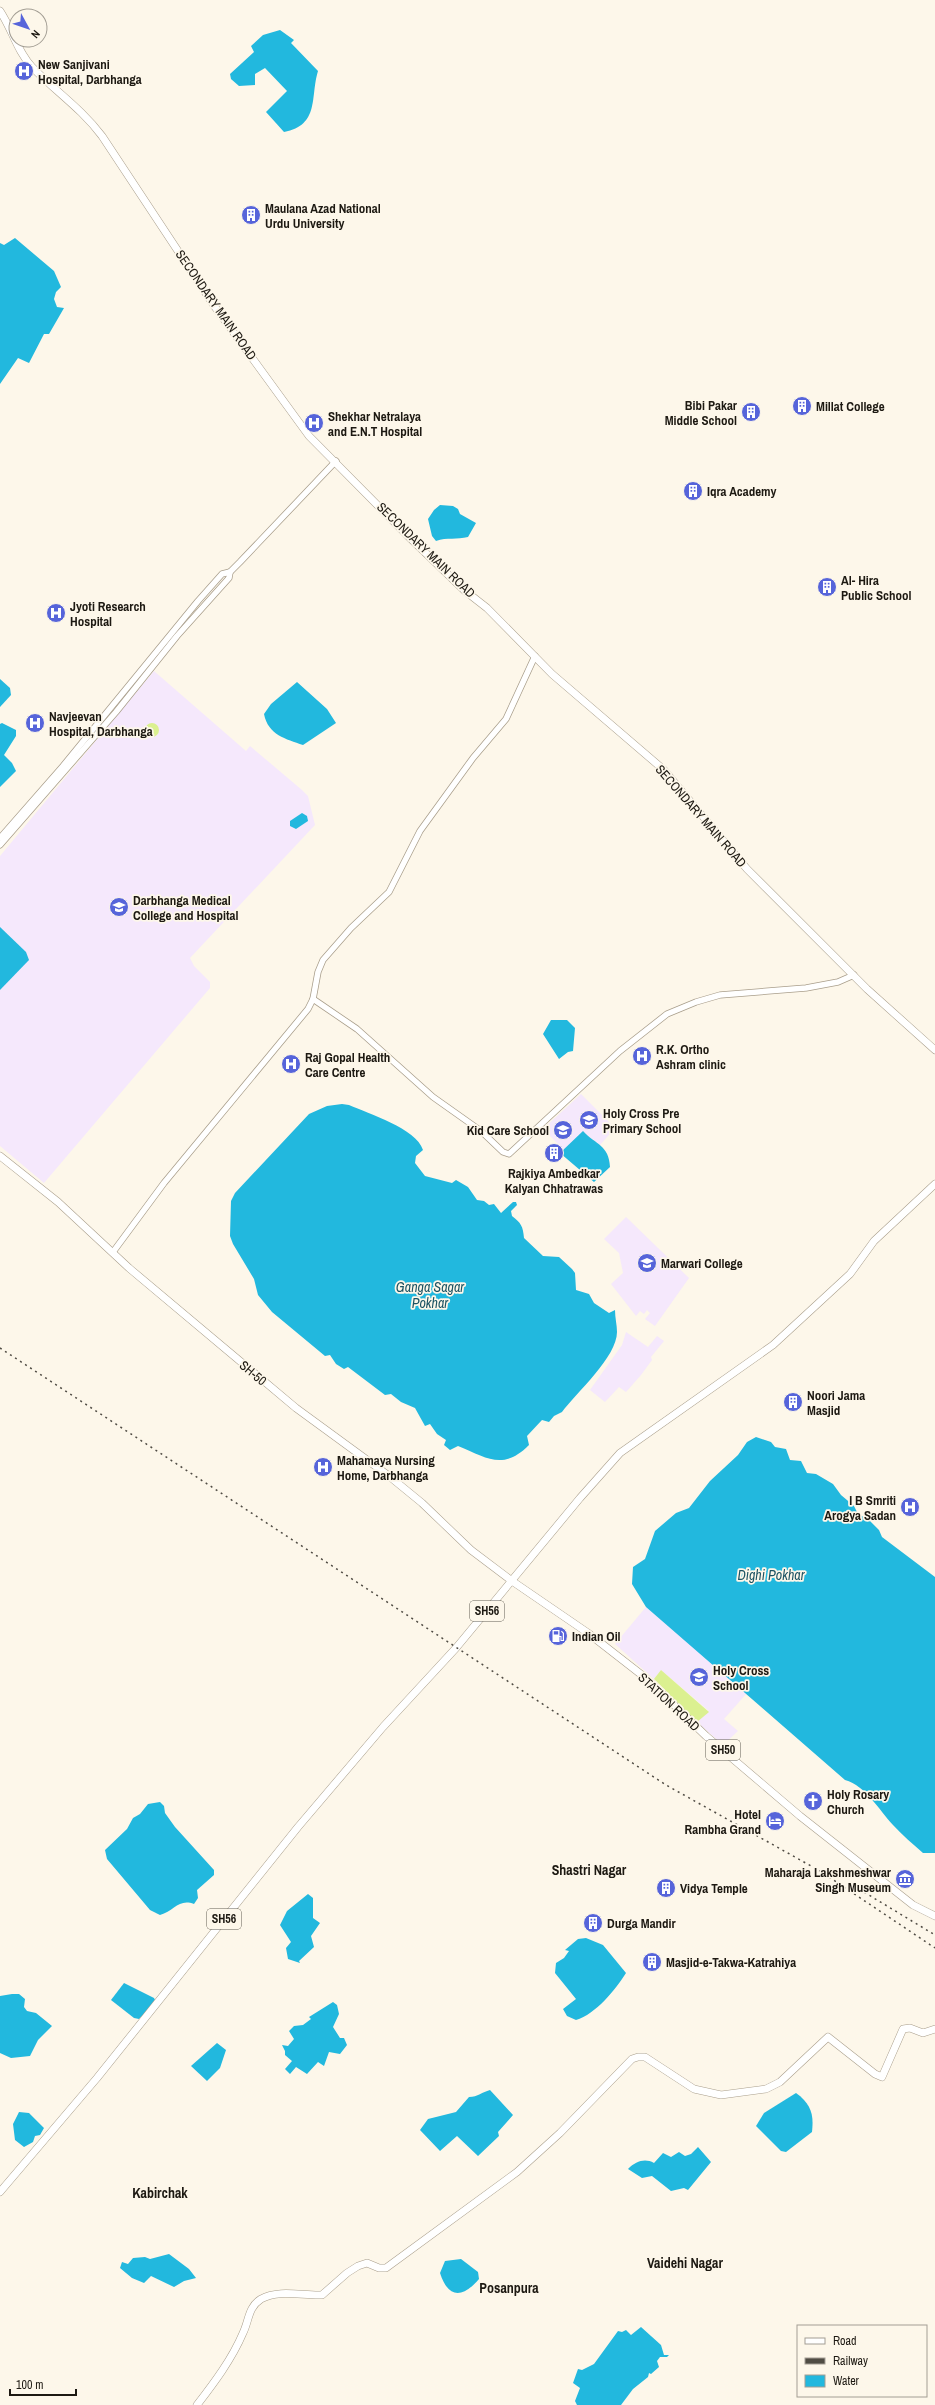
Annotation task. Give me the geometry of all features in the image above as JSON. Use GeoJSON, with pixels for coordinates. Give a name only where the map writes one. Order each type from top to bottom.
{"type":"FeatureCollection","features":[{"type":"Feature","properties":{"kind":"main road","name":"SECONDARY MAIN ROAD"},"geometry":{"type":"LineString","coordinates":[[0,11],[21,53],[32,66],[90,120],[215,307],[309,436],[336,461],[408,536],[464,590],[487,608],[552,674],[664,770],[747,869],[854,975],[935,1050]]}},
{"type":"Feature","properties":{"kind":"main road","name":"SH-50"},"geometry":{"type":"LineString","coordinates":[[0,1156],[58,1202],[113,1252],[292,1405],[389,1476],[422,1503],[471,1550],[512,1581]]}},
{"type":"Feature","properties":{"kind":"main road"},"geometry":{"type":"LineString","coordinates":[[512,1581],[580,1498],[624,1449],[773,1345],[850,1274],[874,1242],[935,1184]]}},
{"type":"Feature","properties":{"kind":"main road","name":"SH56"},"geometry":{"type":"LineString","coordinates":[[0,2192],[97,2078],[298,1827],[383,1727],[454,1650],[512,1581]]}},
{"type":"Feature","properties":{"kind":"main road","name":"STATION ROAD"},"geometry":{"type":"LineString","coordinates":[[512,1581],[588,1633],[647,1679],[706,1736],[800,1816],[913,1904],[935,1916]]}},
{"type":"Feature","properties":{"kind":"main road"},"geometry":{"type":"LineString","coordinates":[[197,2405],[232,2355],[244,2332],[248,2315],[261,2299],[283,2294],[322,2295],[358,2266],[367,2263],[379,2268],[386,2268],[517,2172],[560,2133],[632,2059],[645,2057],[694,2089],[721,2095],[766,2089],[780,2082],[828,2037],[875,2074],[882,2077],[903,2029],[910,2028],[923,2033],[935,2029]]}},
{"type":"Feature","properties":{"kind":"street"},"geometry":{"type":"LineString","coordinates":[[0,838],[116,712],[185,622],[228,578],[230,572],[336,461]]}},
{"type":"Feature","properties":{"kind":"street"},"geometry":{"type":"LineString","coordinates":[[113,1252],[164,1184],[308,1009],[313,999],[318,972],[324,960],[351,928],[389,892],[428,819],[473,758],[506,719],[535,656]]}},
{"type":"Feature","properties":{"kind":"street"},"geometry":{"type":"LineString","coordinates":[[0,845],[39,797]]}},
{"type":"Feature","properties":{"kind":"street"},"geometry":{"type":"LineString","coordinates":[[313,999],[357,1029],[433,1097],[481,1131],[503,1152],[509,1154],[620,1051],[667,1014],[696,1002],[720,996],[806,988],[838,982],[854,975]]}},
{"type":"Feature","properties":{"kind":"shaded area","name":"Darbhanga Medical College and Hospital"},"geometry":{"type":"Polygon","coordinates":[[[154,671],[246,751],[250,746],[302,790],[308,796],[315,825],[190,958],[194,966],[210,982],[210,988],[44,1183],[0,1146],[0,856],[154,671]]]}},
{"type":"Feature","properties":{"kind":"shaded area"},"geometry":{"type":"Polygon","coordinates":[[[581,1094],[615,1128],[600,1145],[583,1132],[564,1150],[543,1129],[581,1094]]]}},
{"type":"Feature","properties":{"kind":"shaded area","name":"Marwari College"},"geometry":{"type":"Polygon","coordinates":[[[626,1217],[689,1278],[655,1326],[645,1319],[650,1313],[647,1310],[644,1314],[640,1311],[636,1316],[611,1284],[623,1273],[619,1253],[604,1239],[626,1217]]]}},
{"type":"Feature","properties":{"kind":"shaded area"},"geometry":{"type":"Polygon","coordinates":[[[626,1332],[648,1347],[657,1336],[664,1341],[651,1357],[652,1360],[641,1375],[626,1392],[619,1387],[605,1402],[590,1390],[622,1345],[626,1332]]]}},
{"type":"Feature","properties":{"kind":"shaded area","name":"Holy Cross School"},"geometry":{"type":"Polygon","coordinates":[[[646,1607],[747,1693],[724,1719],[738,1731],[723,1745],[697,1722],[709,1711],[661,1670],[654,1679],[615,1644],[646,1607]]]}},
{"type":"Feature","properties":{"kind":"green space"},"geometry":{"type":"Polygon","coordinates":[[[149,723],[155,723],[159,727],[159,733],[155,737],[149,737],[145,733],[145,727],[149,723]]]}},
{"type":"Feature","properties":{"kind":"green space"},"geometry":{"type":"Polygon","coordinates":[[[661,1670],[709,1712],[697,1722],[654,1679],[661,1670]]]}},
{"type":"Feature","properties":{"kind":"water"},"geometry":{"type":"Polygon","coordinates":[[[280,30],[294,40],[291,43],[318,71],[312,109],[303,123],[284,132],[266,112],[287,91],[265,68],[255,74],[255,85],[239,86],[231,79],[230,74],[254,52],[251,46],[263,35],[280,30]]]}},
{"type":"Feature","properties":{"kind":"water"},"geometry":{"type":"Polygon","coordinates":[[[15,238],[54,271],[61,287],[56,292],[54,299],[57,307],[64,308],[49,334],[44,334],[29,363],[18,358],[0,384],[0,243],[4,245],[15,238]]]}},
{"type":"Feature","properties":{"kind":"water"},"geometry":{"type":"Polygon","coordinates":[[[440,505],[453,506],[458,509],[460,514],[476,523],[468,537],[436,541],[432,536],[428,519],[434,510],[440,505]]]}},
{"type":"Feature","properties":{"kind":"water"},"geometry":{"type":"Polygon","coordinates":[[[0,679],[10,688],[11,695],[0,707],[0,679]]]}},
{"type":"Feature","properties":{"kind":"water"},"geometry":{"type":"Polygon","coordinates":[[[297,682],[327,709],[336,723],[303,745],[279,735],[269,727],[264,714],[271,704],[297,682]]]}},
{"type":"Feature","properties":{"kind":"water"},"geometry":{"type":"Polygon","coordinates":[[[2,723],[16,730],[16,736],[4,755],[12,763],[16,771],[0,787],[0,724],[2,723]]]}},
{"type":"Feature","properties":{"kind":"water"},"geometry":{"type":"Polygon","coordinates":[[[302,813],[307,816],[308,821],[296,829],[290,826],[290,821],[302,813]]]}},
{"type":"Feature","properties":{"kind":"water"},"geometry":{"type":"Polygon","coordinates":[[[0,927],[26,952],[29,960],[0,990],[0,927]]]}},
{"type":"Feature","properties":{"kind":"water"},"geometry":{"type":"Polygon","coordinates":[[[551,1020],[567,1020],[575,1028],[573,1051],[568,1052],[559,1059],[543,1034],[551,1020]]]}},
{"type":"Feature","properties":{"kind":"water","name":"Ganga Sagar Pokhar"},"geometry":{"type":"Polygon","coordinates":[[[342,1104],[349,1105],[379,1117],[402,1128],[411,1135],[419,1142],[423,1150],[416,1156],[415,1163],[425,1176],[452,1183],[456,1180],[468,1187],[477,1200],[484,1201],[489,1205],[494,1204],[501,1213],[513,1202],[516,1202],[517,1205],[511,1211],[512,1216],[521,1225],[524,1238],[543,1256],[559,1257],[572,1269],[575,1273],[576,1290],[589,1294],[594,1303],[609,1313],[615,1310],[617,1332],[615,1342],[603,1363],[562,1412],[554,1416],[549,1422],[542,1420],[527,1436],[529,1445],[520,1453],[511,1458],[495,1460],[486,1458],[458,1446],[450,1450],[444,1445],[446,1440],[437,1434],[430,1424],[425,1426],[415,1408],[401,1402],[391,1394],[385,1395],[348,1367],[344,1369],[336,1364],[330,1355],[325,1356],[272,1312],[258,1295],[254,1279],[233,1244],[230,1236],[231,1201],[235,1193],[309,1114],[327,1106],[342,1104]]]}},
{"type":"Feature","properties":{"kind":"water"},"geometry":{"type":"Polygon","coordinates":[[[583,1131],[601,1146],[607,1154],[609,1160],[610,1167],[594,1182],[560,1153],[583,1131]]]}},
{"type":"Feature","properties":{"kind":"water","name":"Dighi Pokhar"},"geometry":{"type":"Polygon","coordinates":[[[756,1437],[771,1442],[775,1447],[786,1449],[790,1460],[801,1461],[807,1473],[816,1474],[833,1484],[841,1495],[854,1506],[858,1514],[869,1520],[879,1530],[882,1537],[935,1577],[935,1853],[923,1853],[911,1843],[893,1825],[866,1793],[853,1783],[845,1780],[646,1607],[632,1584],[633,1567],[645,1559],[655,1531],[676,1513],[689,1508],[710,1481],[738,1455],[747,1442],[756,1437]]]}},
{"type":"Feature","properties":{"kind":"water"},"geometry":{"type":"Polygon","coordinates":[[[160,1802],[164,1806],[165,1813],[175,1827],[214,1870],[214,1875],[197,1890],[198,1898],[194,1904],[180,1904],[160,1915],[150,1910],[107,1859],[105,1850],[127,1829],[133,1818],[140,1814],[148,1804],[160,1802]]]}},
{"type":"Feature","properties":{"kind":"water"},"geometry":{"type":"Polygon","coordinates":[[[308,1894],[313,1898],[313,1918],[320,1923],[311,1936],[314,1947],[299,1961],[300,1963],[288,1959],[286,1948],[291,1942],[280,1925],[287,1911],[308,1894]]]}},
{"type":"Feature","properties":{"kind":"water"},"geometry":{"type":"Polygon","coordinates":[[[586,1938],[603,1945],[626,1973],[611,1994],[598,2007],[591,2013],[576,2020],[567,2016],[563,2009],[576,1999],[555,1973],[556,1963],[564,1958],[569,1951],[565,1950],[578,1939],[586,1938]]]}},
{"type":"Feature","properties":{"kind":"water"},"geometry":{"type":"Polygon","coordinates":[[[124,1983],[154,1998],[156,2002],[139,2019],[134,2018],[111,2000],[124,1983]]]}},
{"type":"Feature","properties":{"kind":"water"},"geometry":{"type":"Polygon","coordinates":[[[19,1994],[25,1999],[24,2007],[27,2011],[36,2013],[52,2026],[38,2040],[30,2056],[11,2058],[0,2053],[0,1996],[19,1994]]]}},
{"type":"Feature","properties":{"kind":"water"},"geometry":{"type":"Polygon","coordinates":[[[333,2002],[337,2005],[339,2014],[333,2027],[340,2038],[344,2038],[347,2045],[340,2054],[329,2052],[324,2066],[318,2062],[307,2074],[296,2067],[290,2074],[285,2069],[292,2061],[285,2055],[282,2045],[288,2046],[294,2039],[289,2031],[294,2026],[303,2025],[311,2019],[309,2017],[333,2002]]]}},
{"type":"Feature","properties":{"kind":"water"},"geometry":{"type":"Polygon","coordinates":[[[217,2043],[226,2050],[220,2068],[207,2081],[191,2066],[217,2043]]]}},
{"type":"Feature","properties":{"kind":"water"},"geometry":{"type":"Polygon","coordinates":[[[490,2090],[513,2115],[498,2132],[499,2136],[478,2156],[457,2136],[440,2151],[420,2130],[428,2119],[456,2112],[469,2097],[490,2090]]]}},
{"type":"Feature","properties":{"kind":"water"},"geometry":{"type":"Polygon","coordinates":[[[796,2093],[808,2105],[812,2115],[812,2132],[786,2152],[781,2151],[756,2126],[764,2113],[796,2093]]]}},
{"type":"Feature","properties":{"kind":"water"},"geometry":{"type":"Polygon","coordinates":[[[19,2112],[29,2113],[44,2128],[40,2135],[35,2136],[33,2142],[24,2147],[15,2140],[13,2124],[19,2112]]]}},
{"type":"Feature","properties":{"kind":"water"},"geometry":{"type":"Polygon","coordinates":[[[698,2147],[711,2162],[688,2190],[684,2188],[671,2191],[652,2176],[642,2178],[628,2169],[641,2161],[651,2161],[654,2163],[663,2153],[671,2157],[679,2152],[685,2156],[691,2154],[698,2147]]]}},
{"type":"Feature","properties":{"kind":"water"},"geometry":{"type":"Polygon","coordinates":[[[169,2254],[189,2269],[196,2278],[184,2281],[174,2287],[151,2276],[144,2283],[132,2278],[120,2268],[122,2262],[128,2264],[133,2258],[145,2257],[150,2259],[169,2254]]]}},
{"type":"Feature","properties":{"kind":"water"},"geometry":{"type":"Polygon","coordinates":[[[461,2259],[478,2272],[479,2279],[467,2290],[456,2293],[447,2287],[440,2273],[445,2261],[461,2259]]]}},
{"type":"Feature","properties":{"kind":"water"},"geometry":{"type":"Polygon","coordinates":[[[641,2327],[661,2345],[664,2355],[669,2355],[667,2357],[660,2357],[657,2361],[659,2367],[651,2374],[649,2373],[648,2377],[633,2389],[621,2405],[577,2405],[575,2401],[580,2388],[573,2383],[578,2369],[582,2370],[594,2364],[618,2331],[622,2332],[626,2330],[631,2335],[641,2327]]]}},
{"type":"Feature","properties":{"kind":"railway"},"geometry":{"type":"LineString","coordinates":[[0,1348],[666,1785],[820,1871],[935,1948]]}},
{"type":"Feature","properties":{"kind":"railway"},"geometry":{"type":"LineString","coordinates":[[849,1883],[935,1935]]}},
{"type":"Feature","properties":{"kind":"place","name":"New Sanjivani Hospital, Darbhanga"},"geometry":{"type":"Point","coordinates":[24,71]}},
{"type":"Feature","properties":{"kind":"place","name":"Maulana Azad National Urdu University"},"geometry":{"type":"Point","coordinates":[251,215]}},
{"type":"Feature","properties":{"kind":"place","name":"Millat College"},"geometry":{"type":"Point","coordinates":[802,406]}},
{"type":"Feature","properties":{"kind":"place","name":"Bibi Pakar Middle School"},"geometry":{"type":"Point","coordinates":[751,412]}},
{"type":"Feature","properties":{"kind":"place","name":"Shekhar Netralaya and E.N.T Hospital"},"geometry":{"type":"Point","coordinates":[314,423]}},
{"type":"Feature","properties":{"kind":"place","name":"Iqra Academy"},"geometry":{"type":"Point","coordinates":[693,491]}},
{"type":"Feature","properties":{"kind":"place","name":"Al- Hira Public School"},"geometry":{"type":"Point","coordinates":[827,587]}},
{"type":"Feature","properties":{"kind":"place","name":"Jyoti Research Hospital"},"geometry":{"type":"Point","coordinates":[56,613]}},
{"type":"Feature","properties":{"kind":"place","name":"Navjeevan Hospital, Darbhanga"},"geometry":{"type":"Point","coordinates":[35,723]}},
{"type":"Feature","properties":{"kind":"place","name":"Darbhanga Medical College and Hospital"},"geometry":{"type":"Point","coordinates":[119,907]}},
{"type":"Feature","properties":{"kind":"place","name":"R.K. Ortho Ashram clinic"},"geometry":{"type":"Point","coordinates":[642,1056]}},
{"type":"Feature","properties":{"kind":"place","name":"Raj Gopal Health Care Centre"},"geometry":{"type":"Point","coordinates":[291,1064]}},
{"type":"Feature","properties":{"kind":"place","name":"Holy Cross Pre Primary School"},"geometry":{"type":"Point","coordinates":[589,1120]}},
{"type":"Feature","properties":{"kind":"place","name":"Kid Care School"},"geometry":{"type":"Point","coordinates":[563,1130]}},
{"type":"Feature","properties":{"kind":"place","name":"Rajkiya Ambedkar Kalyan Chhatrawas"},"geometry":{"type":"Point","coordinates":[554,1153]}},
{"type":"Feature","properties":{"kind":"place","name":"Marwari College"},"geometry":{"type":"Point","coordinates":[647,1263]}},
{"type":"Feature","properties":{"kind":"place","name":"Noori Jama Masjid"},"geometry":{"type":"Point","coordinates":[793,1402]}},
{"type":"Feature","properties":{"kind":"place","name":"Mahamaya Nursing Home, Darbhanga"},"geometry":{"type":"Point","coordinates":[323,1467]}},
{"type":"Feature","properties":{"kind":"place","name":"I B Smriti Arogya Sadan"},"geometry":{"type":"Point","coordinates":[910,1507]}},
{"type":"Feature","properties":{"kind":"place","name":"Indian Oil"},"geometry":{"type":"Point","coordinates":[558,1636]}},
{"type":"Feature","properties":{"kind":"place","name":"Holy Cross School"},"geometry":{"type":"Point","coordinates":[699,1677]}},
{"type":"Feature","properties":{"kind":"place","name":"Holy Rosary Church"},"geometry":{"type":"Point","coordinates":[813,1801]}},
{"type":"Feature","properties":{"kind":"place","name":"Hotel Rambha Grand"},"geometry":{"type":"Point","coordinates":[775,1821]}},
{"type":"Feature","properties":{"kind":"place","name":"Maharaja Lakshmeshwar Singh Museum"},"geometry":{"type":"Point","coordinates":[905,1879]}},
{"type":"Feature","properties":{"kind":"place","name":"Vidya Temple"},"geometry":{"type":"Point","coordinates":[666,1888]}},
{"type":"Feature","properties":{"kind":"place","name":"Durga Mandir"},"geometry":{"type":"Point","coordinates":[593,1923]}},
{"type":"Feature","properties":{"kind":"place","name":"Masjid-e-Takwa-Katrahiya"},"geometry":{"type":"Point","coordinates":[652,1962]}},
{"type":"Feature","properties":{"kind":"district","name":"Shastri Nagar"},"geometry":{"type":"Point","coordinates":[589,1870]}},
{"type":"Feature","properties":{"kind":"district","name":"Kabirchak"},"geometry":{"type":"Point","coordinates":[160,2193]}},
{"type":"Feature","properties":{"kind":"district","name":"Vaidehi Nagar"},"geometry":{"type":"Point","coordinates":[685,2263]}},
{"type":"Feature","properties":{"kind":"district","name":"Posanpura"},"geometry":{"type":"Point","coordinates":[509,2288]}}]}
